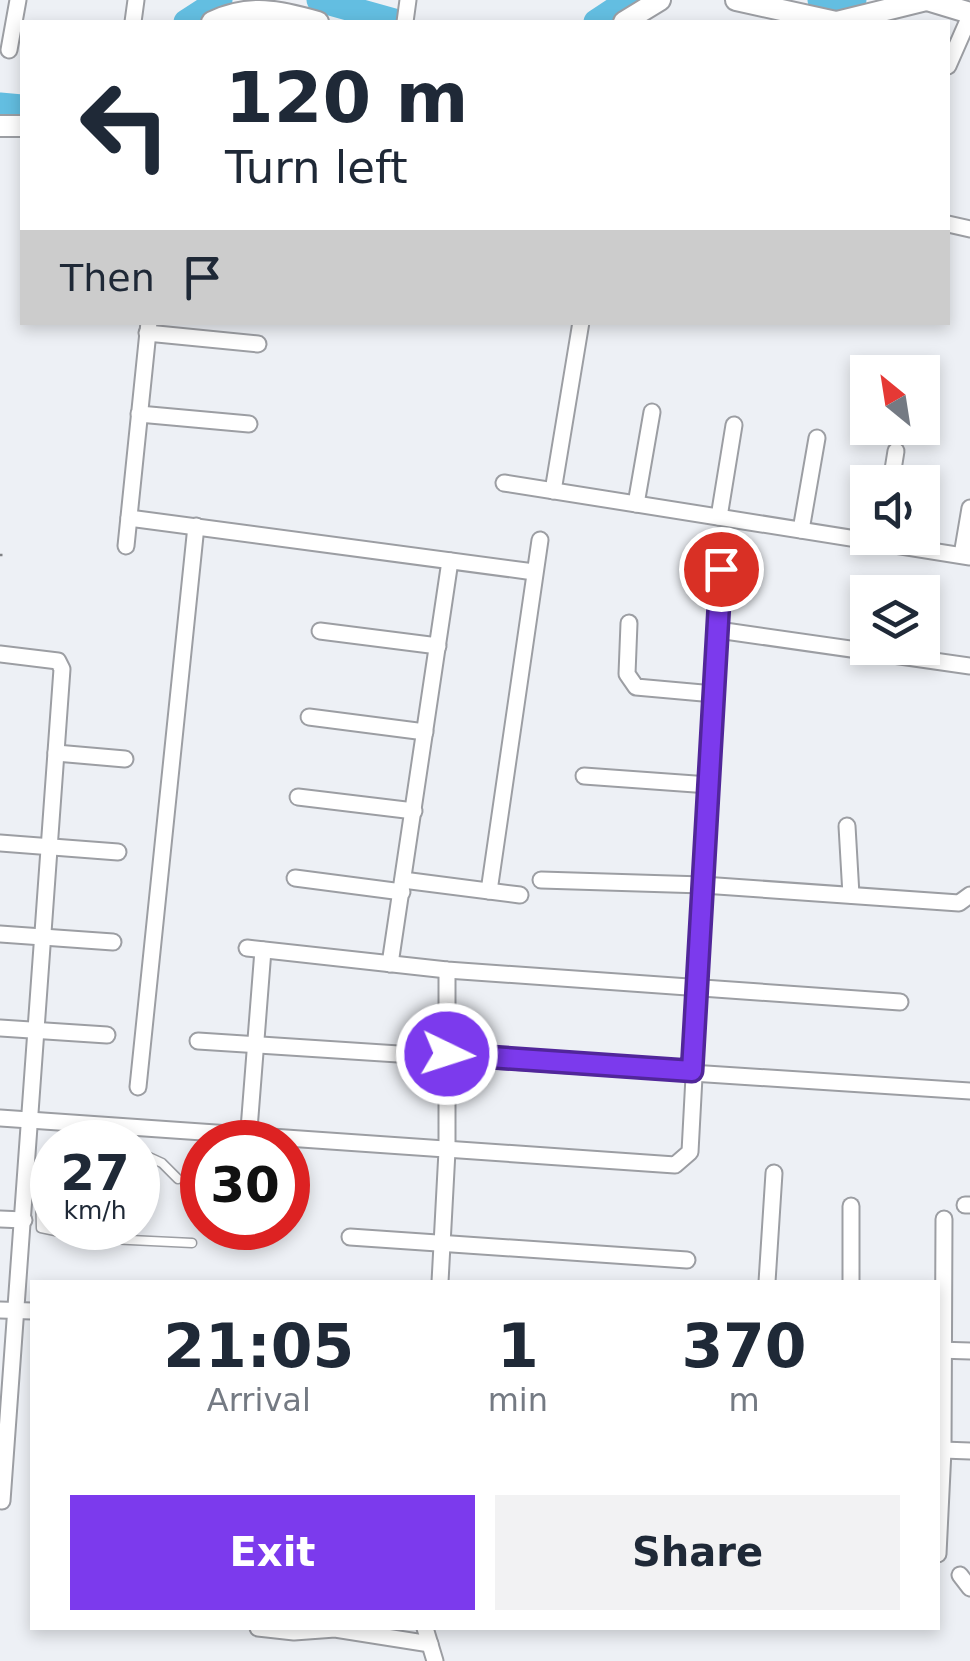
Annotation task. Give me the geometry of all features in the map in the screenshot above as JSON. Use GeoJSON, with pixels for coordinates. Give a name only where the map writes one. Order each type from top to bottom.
{"type":"FeatureCollection","features":[{"type":"Feature","properties":{"kind":"street"},"geometry":{"type":"LineString","coordinates":[[9,50],[18,0]]}},
{"type":"Feature","properties":{"kind":"street"},"geometry":{"type":"LineString","coordinates":[[627,20],[660,0]]}},
{"type":"Feature","properties":{"kind":"street"},"geometry":{"type":"LineString","coordinates":[[736,0],[828,20]]}},
{"type":"Feature","properties":{"kind":"street"},"geometry":{"type":"LineString","coordinates":[[871,19],[926,0],[949,2],[970,15],[950,61]]}},
{"type":"Feature","properties":{"kind":"street"},"geometry":{"type":"LineString","coordinates":[[216,20],[234,12],[260,9],[309,20]]}},
{"type":"Feature","properties":{"kind":"street"},"geometry":{"type":"LineString","coordinates":[[553,491],[581,325]]}},
{"type":"Feature","properties":{"kind":"street"},"geometry":{"type":"LineString","coordinates":[[126,546],[148,328],[258,344]]}},
{"type":"Feature","properties":{"kind":"street"},"geometry":{"type":"LineString","coordinates":[[636,504],[652,412]]}},
{"type":"Feature","properties":{"kind":"street"},"geometry":{"type":"LineString","coordinates":[[139,414],[249,424]]}},
{"type":"Feature","properties":{"kind":"street"},"geometry":{"type":"LineString","coordinates":[[719,517],[734,425]]}},
{"type":"Feature","properties":{"kind":"street"},"geometry":{"type":"LineString","coordinates":[[801,530],[816,438]]}},
{"type":"Feature","properties":{"kind":"street"},"geometry":{"type":"LineString","coordinates":[[894,465],[896,451]]}},
{"type":"Feature","properties":{"kind":"street"},"geometry":{"type":"LineString","coordinates":[[504,483],[850,536]]}},
{"type":"Feature","properties":{"kind":"street"},"geometry":{"type":"LineString","coordinates":[[940,551],[966,556],[970,508]]}},
{"type":"Feature","properties":{"kind":"street"},"geometry":{"type":"LineString","coordinates":[[129,518],[534,572]]}},
{"type":"Feature","properties":{"kind":"street"},"geometry":{"type":"LineString","coordinates":[[138,1086],[196,526]]}},
{"type":"Feature","properties":{"kind":"street"},"geometry":{"type":"LineString","coordinates":[[489,891],[540,540]]}},
{"type":"Feature","properties":{"kind":"street"},"geometry":{"type":"LineString","coordinates":[[390,964],[450,561]]}},
{"type":"Feature","properties":{"kind":"street"},"geometry":{"type":"LineString","coordinates":[[310,1142],[675,1165],[690,1152],[721,569]]}},
{"type":"Feature","properties":{"kind":"street"},"geometry":{"type":"LineString","coordinates":[[629,623],[628,674],[636,688],[714,694]]}},
{"type":"Feature","properties":{"kind":"street"},"geometry":{"type":"LineString","coordinates":[[718,630],[970,666]]}},
{"type":"Feature","properties":{"kind":"street"},"geometry":{"type":"LineString","coordinates":[[320,631],[438,646]]}},
{"type":"Feature","properties":{"kind":"street"},"geometry":{"type":"LineString","coordinates":[[0,654],[58,661],[62,669],[24,1220],[25,1311],[2,1501]]}},
{"type":"Feature","properties":{"kind":"street"},"geometry":{"type":"LineString","coordinates":[[309,717],[425,732]]}},
{"type":"Feature","properties":{"kind":"street"},"geometry":{"type":"LineString","coordinates":[[56,753],[125,759]]}},
{"type":"Feature","properties":{"kind":"street"},"geometry":{"type":"LineString","coordinates":[[584,776],[709,784]]}},
{"type":"Feature","properties":{"kind":"street"},"geometry":{"type":"LineString","coordinates":[[298,796],[414,811]]}},
{"type":"Feature","properties":{"kind":"street"},"geometry":{"type":"LineString","coordinates":[[847,826],[851,895]]}},
{"type":"Feature","properties":{"kind":"street"},"geometry":{"type":"LineString","coordinates":[[0,842],[118,852]]}},
{"type":"Feature","properties":{"kind":"street"},"geometry":{"type":"LineString","coordinates":[[296,878],[520,895]]}},
{"type":"Feature","properties":{"kind":"street"},"geometry":{"type":"LineString","coordinates":[[541,880],[703,885],[960,903],[970,895]]}},
{"type":"Feature","properties":{"kind":"street"},"geometry":{"type":"LineString","coordinates":[[0,934],[114,942]]}},
{"type":"Feature","properties":{"kind":"street"},"geometry":{"type":"LineString","coordinates":[[249,1120],[255,949],[447,970],[900,1002]]}},
{"type":"Feature","properties":{"kind":"street"},"geometry":{"type":"LineString","coordinates":[[440,1280],[447,1152],[447,970]]}},
{"type":"Feature","properties":{"kind":"street"},"geometry":{"type":"LineString","coordinates":[[0,1028],[108,1035]]}},
{"type":"Feature","properties":{"kind":"street"},"geometry":{"type":"LineString","coordinates":[[198,1041],[970,1090]]}},
{"type":"Feature","properties":{"kind":"street"},"geometry":{"type":"LineString","coordinates":[[0,1118],[44,1120]]}},
{"type":"Feature","properties":{"kind":"street"},"geometry":{"type":"LineString","coordinates":[[768,1280],[774,1173]]}},
{"type":"Feature","properties":{"kind":"street"},"geometry":{"type":"LineString","coordinates":[[851,1206],[851,1280]]}},
{"type":"Feature","properties":{"kind":"street"},"geometry":{"type":"LineString","coordinates":[[0,1219],[24,1220]]}},
{"type":"Feature","properties":{"kind":"street"},"geometry":{"type":"LineString","coordinates":[[940,1512],[944,1219]]}},
{"type":"Feature","properties":{"kind":"street"},"geometry":{"type":"LineString","coordinates":[[350,1236],[442,1246],[687,1260]]}},
{"type":"Feature","properties":{"kind":"street"},"geometry":{"type":"LineString","coordinates":[[0,1310],[25,1311]]}},
{"type":"Feature","properties":{"kind":"street"},"geometry":{"type":"LineString","coordinates":[[940,1350],[970,1351]]}},
{"type":"Feature","properties":{"kind":"street"},"geometry":{"type":"LineString","coordinates":[[943,1450],[970,1451]]}},
{"type":"Feature","properties":{"kind":"street"},"geometry":{"type":"LineString","coordinates":[[322,1630],[428,1636],[435,1661]]}},
{"type":"Feature","properties":{"kind":"lane"},"geometry":{"type":"LineString","coordinates":[[160,1162],[178,1179]]}},
{"type":"Feature","properties":{"kind":"waterway"},"geometry":{"type":"LineString","coordinates":[[189,20],[220,0]]}},
{"type":"Feature","properties":{"kind":"waterway"},"geometry":{"type":"LineString","coordinates":[[319,0],[391,20]]}},
{"type":"Feature","properties":{"kind":"waterway"},"geometry":{"type":"LineString","coordinates":[[599,20],[629,0]]}},
{"type":"Feature","properties":{"kind":"waterway"},"geometry":{"type":"LineString","coordinates":[[820,0],[854,0]]}},
{"type":"Feature","properties":{"kind":"waterway"},"geometry":{"type":"LineString","coordinates":[[0,105],[20,107]]}},
{"type":"Feature","properties":{"kind":"route"},"geometry":{"type":"LineString","coordinates":[[447,1054],[692,1071],[721,569]]}}]}
